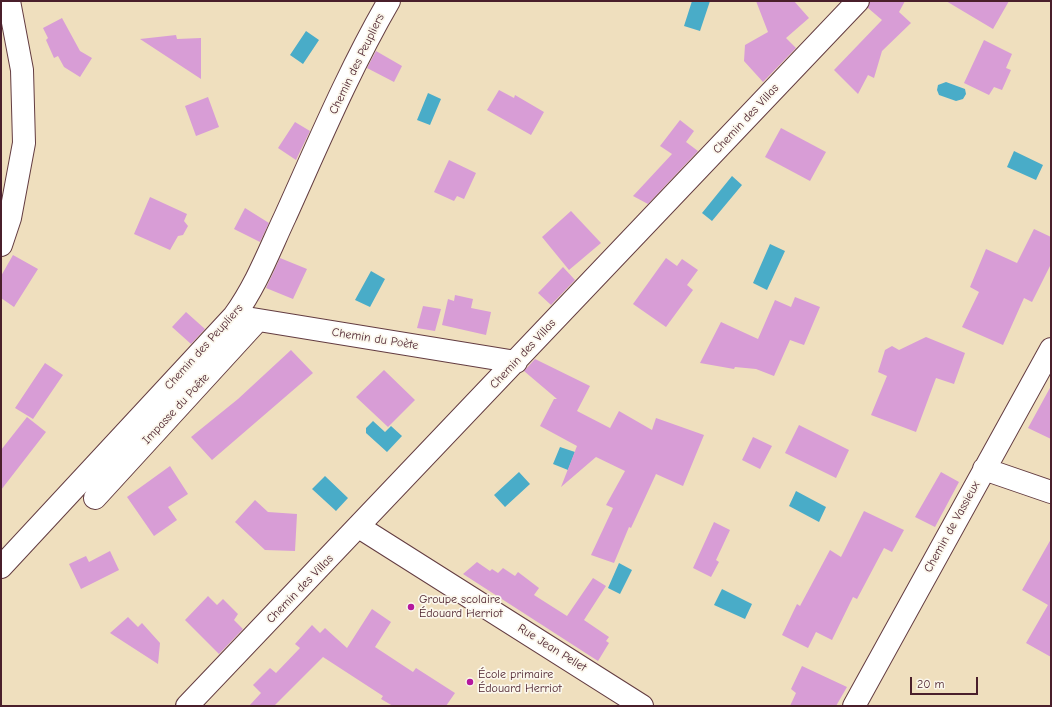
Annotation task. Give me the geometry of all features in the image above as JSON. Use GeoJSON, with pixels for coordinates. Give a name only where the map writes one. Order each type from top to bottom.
{"type":"FeatureCollection","features":[{"type":"Feature","properties":{"kind":"street"},"geometry":{"type":"LineString","coordinates":[[1,245],[10,218],[24,143],[22,70],[9,1]]}},
{"type":"Feature","properties":{"kind":"street","name":"Chemin des Peupliers"},"geometry":{"type":"LineString","coordinates":[[1,567],[234,316],[257,281],[371,32],[389,1]]}},
{"type":"Feature","properties":{"kind":"street","name":"Chemin des Villas"},"geometry":{"type":"LineString","coordinates":[[187,706],[858,1]]}},
{"type":"Feature","properties":{"kind":"street","name":"Chemin du Poète"},"geometry":{"type":"LineString","coordinates":[[234,316],[516,362]]}},
{"type":"Feature","properties":{"kind":"street","name":"Impasse du Poête"},"geometry":{"type":"LineString","coordinates":[[95,498],[258,320]]}},
{"type":"Feature","properties":{"kind":"street","name":"Chemin de Vassieux"},"geometry":{"type":"LineString","coordinates":[[854,706],[1051,350]]}},
{"type":"Feature","properties":{"kind":"street"},"geometry":{"type":"LineString","coordinates":[[984,469],[1051,492]]}},
{"type":"Feature","properties":{"kind":"street","name":"Rue Jean Pellet"},"geometry":{"type":"LineString","coordinates":[[359,527],[642,706]]}},
{"type":"Feature","properties":{"kind":"water"},"geometry":{"type":"Polygon","coordinates":[[[692,1],[710,1],[700,31],[684,26],[692,1]]]}},
{"type":"Feature","properties":{"kind":"water"},"geometry":{"type":"Polygon","coordinates":[[[306,31],[319,40],[303,64],[290,55],[306,31]]]}},
{"type":"Feature","properties":{"kind":"water"},"geometry":{"type":"Polygon","coordinates":[[[946,82],[965,89],[966,94],[963,99],[956,101],[939,95],[937,90],[938,85],[946,82]]]}},
{"type":"Feature","properties":{"kind":"water"},"geometry":{"type":"Polygon","coordinates":[[[428,93],[441,99],[430,125],[417,120],[428,93]]]}},
{"type":"Feature","properties":{"kind":"water"},"geometry":{"type":"Polygon","coordinates":[[[1014,151],[1043,165],[1036,180],[1007,167],[1014,151]]]}},
{"type":"Feature","properties":{"kind":"water"},"geometry":{"type":"Polygon","coordinates":[[[732,176],[742,185],[712,221],[702,213],[732,176]]]}},
{"type":"Feature","properties":{"kind":"water"},"geometry":{"type":"Polygon","coordinates":[[[770,244],[785,251],[767,290],[753,283],[770,244]]]}},
{"type":"Feature","properties":{"kind":"water"},"geometry":{"type":"Polygon","coordinates":[[[371,271],[385,279],[370,307],[355,300],[371,271]]]}},
{"type":"Feature","properties":{"kind":"water"},"geometry":{"type":"Polygon","coordinates":[[[373,421],[385,432],[391,426],[402,436],[387,452],[366,433],[366,428],[373,421]]]}},
{"type":"Feature","properties":{"kind":"water"},"geometry":{"type":"Polygon","coordinates":[[[560,447],[575,452],[568,470],[553,464],[560,447]]]}},
{"type":"Feature","properties":{"kind":"water"},"geometry":{"type":"Polygon","coordinates":[[[519,472],[530,484],[505,507],[494,495],[519,472]]]}},
{"type":"Feature","properties":{"kind":"water"},"geometry":{"type":"Polygon","coordinates":[[[325,476],[348,498],[336,511],[312,489],[325,476]]]}},
{"type":"Feature","properties":{"kind":"water"},"geometry":{"type":"Polygon","coordinates":[[[796,491],[826,507],[819,522],[789,506],[796,491]]]}},
{"type":"Feature","properties":{"kind":"water"},"geometry":{"type":"Polygon","coordinates":[[[619,563],[632,570],[620,594],[608,588],[619,563]]]}},
{"type":"Feature","properties":{"kind":"water"},"geometry":{"type":"Polygon","coordinates":[[[722,589],[752,604],[745,619],[714,605],[722,589]]]}},
{"type":"Feature","properties":{"kind":"building"},"geometry":{"type":"Polygon","coordinates":[[[756,1],[794,1],[809,18],[786,38],[796,48],[763,82],[744,61],[745,45],[768,32],[756,1]]]}},
{"type":"Feature","properties":{"kind":"building"},"geometry":{"type":"Polygon","coordinates":[[[870,1],[905,1],[899,12],[911,23],[882,51],[874,78],[868,75],[858,94],[834,70],[882,20],[868,8],[870,1]]]}},
{"type":"Feature","properties":{"kind":"building"},"geometry":{"type":"Polygon","coordinates":[[[946,1],[1009,1],[993,29],[946,1]]]}},
{"type":"Feature","properties":{"kind":"building"},"geometry":{"type":"Polygon","coordinates":[[[62,18],[80,51],[92,58],[80,77],[64,67],[58,56],[54,58],[46,40],[48,38],[43,28],[62,18]]]}},
{"type":"Feature","properties":{"kind":"building"},"geometry":{"type":"Polygon","coordinates":[[[176,35],[177,39],[201,38],[201,79],[140,39],[176,35]]]}},
{"type":"Feature","properties":{"kind":"building"},"geometry":{"type":"Polygon","coordinates":[[[984,40],[1012,54],[1006,68],[1011,70],[1002,90],[994,87],[989,95],[964,83],[984,40]]]}},
{"type":"Feature","properties":{"kind":"building"},"geometry":{"type":"Polygon","coordinates":[[[376,51],[402,66],[394,82],[367,68],[376,51]]]}},
{"type":"Feature","properties":{"kind":"building"},"geometry":{"type":"Polygon","coordinates":[[[499,90],[514,98],[515,95],[544,112],[531,135],[487,110],[499,90]]]}},
{"type":"Feature","properties":{"kind":"building"},"geometry":{"type":"Polygon","coordinates":[[[208,97],[219,127],[196,136],[185,106],[208,97]]]}},
{"type":"Feature","properties":{"kind":"building"},"geometry":{"type":"Polygon","coordinates":[[[680,120],[694,131],[686,142],[698,151],[648,204],[633,196],[672,154],[660,146],[680,120]]]}},
{"type":"Feature","properties":{"kind":"building"},"geometry":{"type":"Polygon","coordinates":[[[295,122],[310,131],[296,160],[278,148],[295,122]]]}},
{"type":"Feature","properties":{"kind":"building"},"geometry":{"type":"Polygon","coordinates":[[[781,128],[826,152],[810,181],[765,157],[781,128]]]}},
{"type":"Feature","properties":{"kind":"building"},"geometry":{"type":"Polygon","coordinates":[[[449,160],[476,173],[464,199],[457,196],[454,201],[434,192],[449,160]]]}},
{"type":"Feature","properties":{"kind":"building"},"geometry":{"type":"Polygon","coordinates":[[[150,197],[187,214],[184,221],[188,226],[183,235],[178,236],[170,250],[134,234],[150,197]]]}},
{"type":"Feature","properties":{"kind":"building"},"geometry":{"type":"Polygon","coordinates":[[[245,208],[269,223],[260,242],[234,229],[245,208]]]}},
{"type":"Feature","properties":{"kind":"building"},"geometry":{"type":"Polygon","coordinates":[[[571,211],[601,243],[569,270],[542,237],[571,211]]]}},
{"type":"Feature","properties":{"kind":"building"},"geometry":{"type":"Polygon","coordinates":[[[1034,229],[1051,237],[1051,264],[1032,302],[1024,298],[1003,345],[962,327],[979,292],[970,287],[986,249],[1017,263],[1034,229]]]}},
{"type":"Feature","properties":{"kind":"building"},"geometry":{"type":"Polygon","coordinates":[[[13,255],[38,269],[14,307],[1,298],[1,276],[13,255]]]}},
{"type":"Feature","properties":{"kind":"building"},"geometry":{"type":"Polygon","coordinates":[[[280,258],[307,269],[293,299],[266,288],[280,258]]]}},
{"type":"Feature","properties":{"kind":"building"},"geometry":{"type":"Polygon","coordinates":[[[666,258],[677,266],[682,259],[698,270],[687,285],[693,290],[666,327],[633,304],[666,258]]]}},
{"type":"Feature","properties":{"kind":"building"},"geometry":{"type":"Polygon","coordinates":[[[563,267],[575,280],[551,305],[538,293],[563,267]]]}},
{"type":"Feature","properties":{"kind":"building"},"geometry":{"type":"Polygon","coordinates":[[[455,295],[473,299],[471,308],[491,312],[486,335],[442,325],[448,299],[454,301],[455,295]]]}},
{"type":"Feature","properties":{"kind":"building"},"geometry":{"type":"Polygon","coordinates":[[[795,297],[820,307],[804,345],[790,340],[774,376],[756,369],[735,367],[734,369],[700,363],[721,322],[758,339],[775,300],[791,307],[795,297]]]}},
{"type":"Feature","properties":{"kind":"building"},"geometry":{"type":"Polygon","coordinates":[[[423,306],[441,309],[435,331],[417,328],[423,306]]]}},
{"type":"Feature","properties":{"kind":"building"},"geometry":{"type":"Polygon","coordinates":[[[186,312],[205,329],[191,344],[172,327],[186,312]]]}},
{"type":"Feature","properties":{"kind":"building"},"geometry":{"type":"Polygon","coordinates":[[[926,337],[965,353],[954,384],[936,378],[916,432],[871,415],[887,376],[878,372],[885,350],[892,346],[899,350],[926,337]]]}},
{"type":"Feature","properties":{"kind":"building"},"geometry":{"type":"Polygon","coordinates":[[[291,350],[313,373],[212,460],[191,437],[238,399],[291,350]]]}},
{"type":"Feature","properties":{"kind":"building"},"geometry":{"type":"Polygon","coordinates":[[[535,359],[590,386],[577,411],[610,428],[619,411],[652,430],[656,418],[704,435],[683,486],[656,474],[631,528],[629,527],[614,563],[591,555],[613,508],[606,505],[625,471],[596,457],[561,487],[577,446],[540,426],[554,399],[557,399],[524,371],[535,359]]]}},
{"type":"Feature","properties":{"kind":"building"},"geometry":{"type":"Polygon","coordinates":[[[45,363],[63,375],[33,419],[15,408],[45,363]]]}},
{"type":"Feature","properties":{"kind":"building"},"geometry":{"type":"Polygon","coordinates":[[[384,370],[415,400],[388,427],[356,397],[384,370]]]}},
{"type":"Feature","properties":{"kind":"building"},"geometry":{"type":"Polygon","coordinates":[[[1051,386],[1051,439],[1028,428],[1051,386]]]}},
{"type":"Feature","properties":{"kind":"building"},"geometry":{"type":"Polygon","coordinates":[[[27,417],[46,432],[1,490],[1,450],[27,417]]]}},
{"type":"Feature","properties":{"kind":"building"},"geometry":{"type":"Polygon","coordinates":[[[799,425],[849,450],[836,478],[785,453],[799,425]]]}},
{"type":"Feature","properties":{"kind":"building"},"geometry":{"type":"Polygon","coordinates":[[[753,437],[772,446],[760,469],[742,460],[753,437]]]}},
{"type":"Feature","properties":{"kind":"building"},"geometry":{"type":"Polygon","coordinates":[[[170,466],[188,494],[168,507],[177,520],[154,536],[127,497],[170,466]]]}},
{"type":"Feature","properties":{"kind":"building"},"geometry":{"type":"Polygon","coordinates":[[[941,472],[959,482],[935,527],[915,517],[941,472]]]}},
{"type":"Feature","properties":{"kind":"building"},"geometry":{"type":"Polygon","coordinates":[[[255,500],[268,512],[297,514],[295,551],[265,550],[235,522],[255,500]]]}},
{"type":"Feature","properties":{"kind":"building"},"geometry":{"type":"Polygon","coordinates":[[[864,511],[904,530],[892,552],[884,548],[857,599],[853,597],[832,640],[816,632],[808,648],[782,635],[797,604],[800,606],[830,550],[841,557],[864,511]]]}},
{"type":"Feature","properties":{"kind":"building"},"geometry":{"type":"Polygon","coordinates":[[[714,522],[730,530],[716,560],[719,562],[711,577],[693,568],[714,522]]]}},
{"type":"Feature","properties":{"kind":"building"},"geometry":{"type":"Polygon","coordinates":[[[1051,539],[1051,657],[1026,643],[1048,605],[1022,590],[1051,539]]]}},
{"type":"Feature","properties":{"kind":"building"},"geometry":{"type":"Polygon","coordinates":[[[110,551],[119,570],[81,589],[69,564],[86,556],[89,562],[110,551]]]}},
{"type":"Feature","properties":{"kind":"building"},"geometry":{"type":"Polygon","coordinates":[[[477,562],[490,571],[492,569],[498,573],[503,568],[515,576],[518,572],[539,588],[534,595],[567,616],[593,578],[606,586],[584,620],[609,637],[606,641],[609,643],[598,661],[463,574],[477,562]]]}},
{"type":"Feature","properties":{"kind":"building"},"geometry":{"type":"Polygon","coordinates":[[[208,596],[217,605],[223,599],[238,614],[234,620],[243,629],[219,654],[185,620],[208,596]]]}},
{"type":"Feature","properties":{"kind":"building"},"geometry":{"type":"Polygon","coordinates":[[[372,609],[391,622],[375,647],[413,672],[416,668],[455,693],[446,706],[393,706],[381,699],[383,696],[323,657],[274,706],[249,706],[261,693],[253,685],[270,668],[276,673],[300,648],[295,644],[312,625],[320,633],[325,628],[347,648],[372,609]]]}},
{"type":"Feature","properties":{"kind":"building"},"geometry":{"type":"Polygon","coordinates":[[[128,617],[138,627],[142,623],[160,643],[158,664],[110,633],[128,617]]]}},
{"type":"Feature","properties":{"kind":"building"},"geometry":{"type":"Polygon","coordinates":[[[802,666],[847,687],[836,706],[790,706],[796,693],[791,689],[802,666]]]}},
{"type":"Feature","properties":{"kind":"place","name":"Groupe scolaire Édouard Herriot"},"geometry":{"type":"Point","coordinates":[411,607]}},
{"type":"Feature","properties":{"kind":"place","name":"École primaire Édouard Herriot"},"geometry":{"type":"Point","coordinates":[470,682]}}]}
